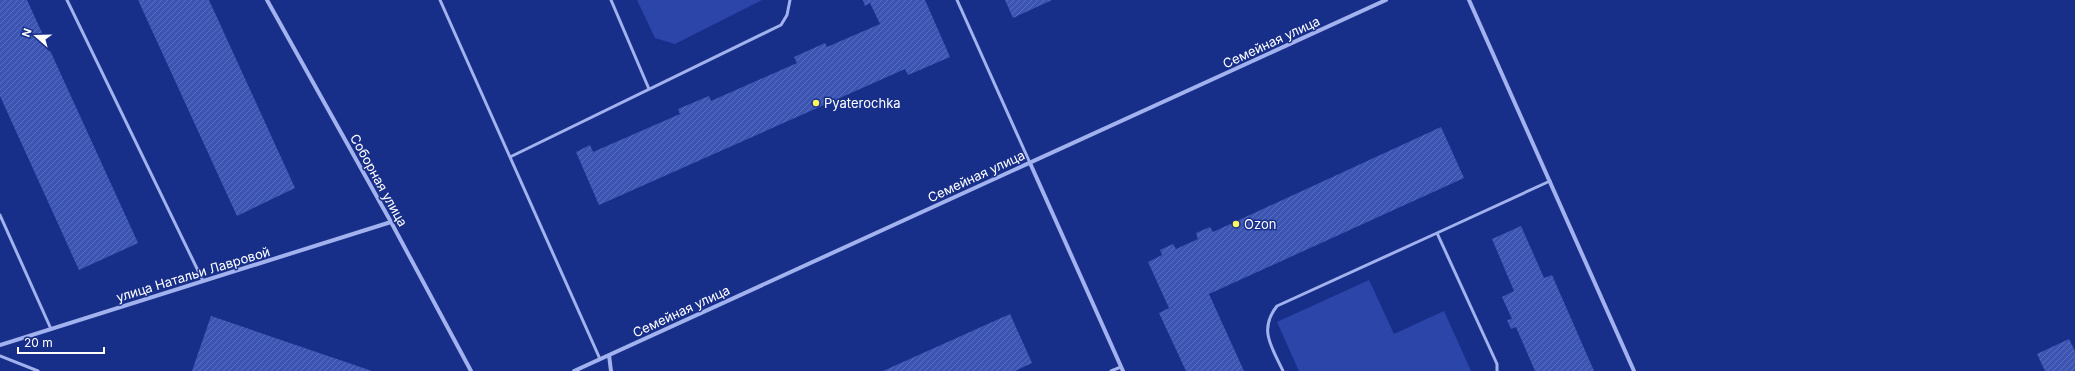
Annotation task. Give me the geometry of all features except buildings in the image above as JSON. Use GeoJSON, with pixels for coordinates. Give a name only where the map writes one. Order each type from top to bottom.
{"type":"FeatureCollection","features":[{"type":"Feature","properties":{"kind":"street","name":"Соборная улица"},"geometry":{"type":"LineString","coordinates":[[267,0],[391,222],[471,371]]}},
{"type":"Feature","properties":{"kind":"street","name":"Семейная улица"},"geometry":{"type":"LineString","coordinates":[[574,371],[1386,0]]}},
{"type":"Feature","properties":{"kind":"street"},"geometry":{"type":"LineString","coordinates":[[1469,0],[1634,371]]}},
{"type":"Feature","properties":{"kind":"street"},"geometry":{"type":"LineString","coordinates":[[1030,163],[1122,369]]}},
{"type":"Feature","properties":{"kind":"street","name":"улица Натальи Лавровой"},"geometry":{"type":"LineString","coordinates":[[0,345],[391,222]]}},
{"type":"Feature","properties":{"kind":"street"},"geometry":{"type":"LineString","coordinates":[[609,355],[611,371]]}},
{"type":"Feature","properties":{"kind":"lane"},"geometry":{"type":"LineString","coordinates":[[67,0],[203,281]]}},
{"type":"Feature","properties":{"kind":"lane"},"geometry":{"type":"LineString","coordinates":[[440,0],[600,359]]}},
{"type":"Feature","properties":{"kind":"lane"},"geometry":{"type":"LineString","coordinates":[[611,0],[649,89]]}},
{"type":"Feature","properties":{"kind":"lane"},"geometry":{"type":"LineString","coordinates":[[510,157],[781,24],[787,15],[790,0]]}},
{"type":"Feature","properties":{"kind":"lane"},"geometry":{"type":"LineString","coordinates":[[957,0],[1030,163]]}},
{"type":"Feature","properties":{"kind":"lane"},"geometry":{"type":"LineString","coordinates":[[1283,371],[1267,335],[1266,326],[1270,314],[1277,306],[1550,181]]}},
{"type":"Feature","properties":{"kind":"lane"},"geometry":{"type":"LineString","coordinates":[[0,215],[51,329]]}},
{"type":"Feature","properties":{"kind":"lane"},"geometry":{"type":"LineString","coordinates":[[1437,233],[1497,364],[1496,371]]}},
{"type":"Feature","properties":{"kind":"lane"},"geometry":{"type":"LineString","coordinates":[[0,356],[38,371]]}},
{"type":"Feature","properties":{"kind":"lane"},"geometry":{"type":"LineString","coordinates":[[1111,371],[1122,369]]}},
{"type":"Feature","properties":{"kind":"shaded area"},"geometry":{"type":"Polygon","coordinates":[[[637,0],[762,0],[675,44],[655,38],[637,0]]]}},
{"type":"Feature","properties":{"kind":"shaded area"},"geometry":{"type":"Polygon","coordinates":[[[1369,280],[1394,334],[1444,311],[1471,371],[1299,371],[1277,322],[1369,280]]]}},
{"type":"Feature","properties":{"kind":"place","name":"Pyaterochka"},"geometry":{"type":"Point","coordinates":[816,103]}},
{"type":"Feature","properties":{"kind":"place","name":"Ozon"},"geometry":{"type":"Point","coordinates":[1236,224]}}]}
